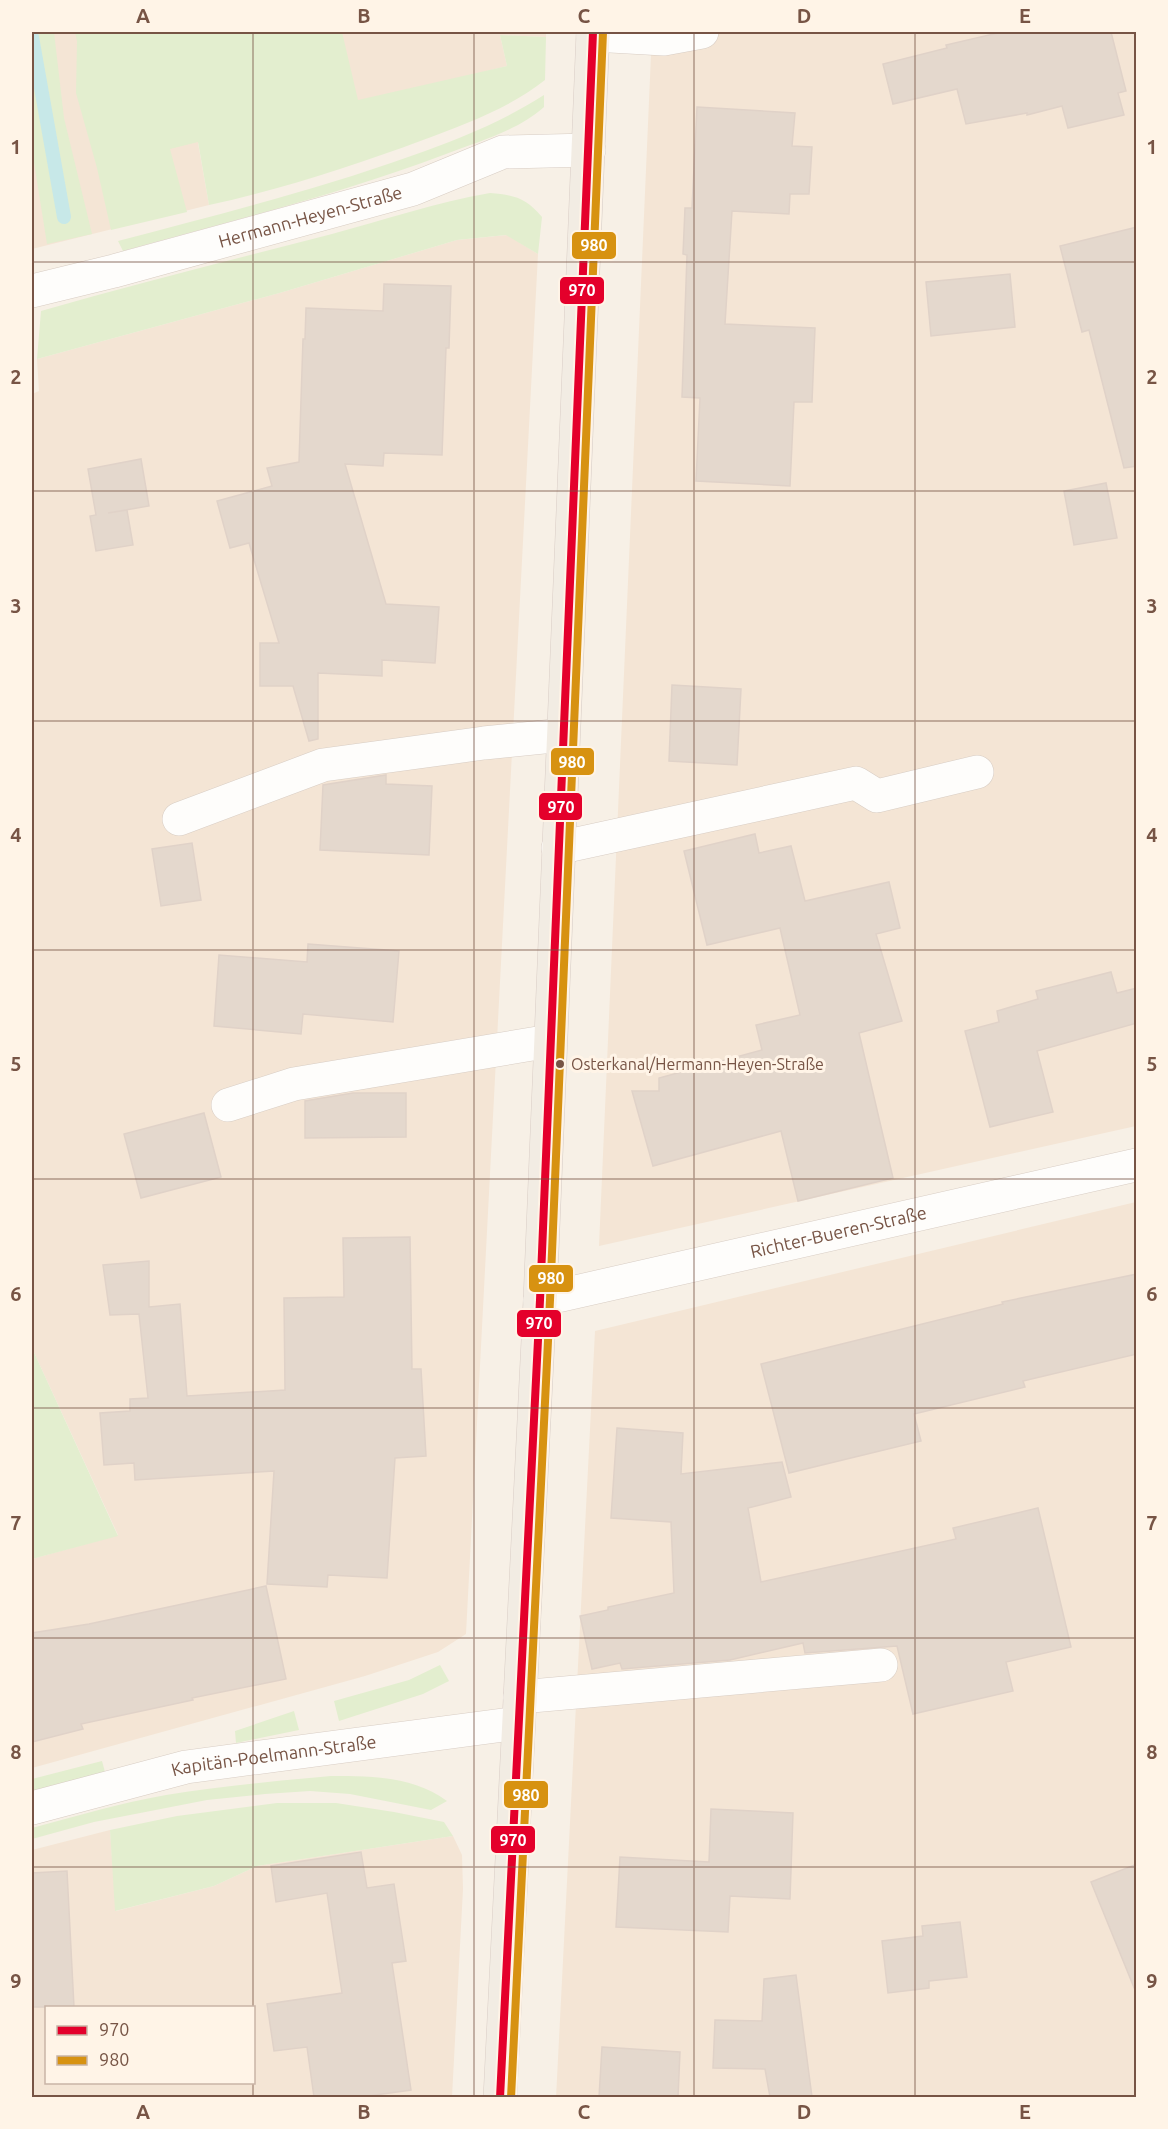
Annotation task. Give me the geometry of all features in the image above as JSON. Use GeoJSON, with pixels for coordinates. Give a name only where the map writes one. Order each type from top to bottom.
{"type":"FeatureCollection","features":[{"type":"Feature","properties":{"kind":"main road"},"geometry":{"type":"LineString","coordinates":[[500,2097],[540,1300],[593,33]]}},
{"type":"Feature","properties":{"kind":"street"},"geometry":{"type":"LineString","coordinates":[[593,33],[664,39],[702,32]]}},
{"type":"Feature","properties":{"kind":"street","name":"Hermann-Heyen-Straße"},"geometry":{"type":"LineString","coordinates":[[32,291],[114,271],[413,189],[503,152],[589,150]]}},
{"type":"Feature","properties":{"kind":"street"},"geometry":{"type":"LineString","coordinates":[[179,819],[323,765],[484,743],[563,735]]}},
{"type":"Feature","properties":{"kind":"street"},"geometry":{"type":"LineString","coordinates":[[558,848],[856,783],[877,796],[977,772]]}},
{"type":"Feature","properties":{"kind":"street"},"geometry":{"type":"LineString","coordinates":[[228,1104],[294,1084],[550,1041]]}},
{"type":"Feature","properties":{"kind":"street","name":"Richter-Bueren-Straße"},"geometry":{"type":"LineString","coordinates":[[540,1300],[1137,1165]]}},
{"type":"Feature","properties":{"kind":"street","name":"Kapitän-Poelmann-Straße"},"geometry":{"type":"LineString","coordinates":[[32,1808],[186,1767],[519,1710],[881,1665]]}},
{"type":"Feature","properties":{"kind":"shaded area"},"geometry":{"type":"Polygon","coordinates":[[[32,32],[546,32],[546,37],[500,35],[507,66],[198,143],[209,205],[32,249],[32,32]]]}},
{"type":"Feature","properties":{"kind":"shaded area"},"geometry":{"type":"Polygon","coordinates":[[[652,32],[1136,32],[1136,1126],[599,1246],[652,32]]]}},
{"type":"Feature","properties":{"kind":"shaded area"},"geometry":{"type":"Polygon","coordinates":[[[507,235],[538,254],[466,1634],[438,1652],[365,1676],[32,1768],[32,1559],[118,1535],[32,1348],[32,394],[39,391],[37,359],[283,292],[457,240],[507,235]]]}},
{"type":"Feature","properties":{"kind":"shaded area"},"geometry":{"type":"Polygon","coordinates":[[[1136,1202],[1136,2097],[556,2098],[595,1331],[1136,1202]]]}},
{"type":"Feature","properties":{"kind":"shaded area"},"geometry":{"type":"Polygon","coordinates":[[[110,1830],[116,1911],[214,1886],[257,1866],[453,1836],[462,1855],[463,1889],[452,2097],[32,2098],[32,1850],[110,1830]]]}},
{"type":"Feature","properties":{"kind":"green space"},"geometry":{"type":"Polygon","coordinates":[[[32,32],[54,32],[64,118],[92,234],[47,244],[32,150],[32,32]]]}},
{"type":"Feature","properties":{"kind":"green space"},"geometry":{"type":"Polygon","coordinates":[[[75,32],[342,32],[358,100],[507,66],[500,35],[546,37],[545,80],[502,107],[423,140],[317,176],[209,205],[198,142],[170,149],[187,212],[111,230],[76,93],[77,41],[75,32]]]}},
{"type":"Feature","properties":{"kind":"green space"},"geometry":{"type":"Polygon","coordinates":[[[544,95],[544,107],[510,129],[366,182],[123,251],[118,241],[339,180],[428,150],[512,114],[544,95]]]}},
{"type":"Feature","properties":{"kind":"green space"},"geometry":{"type":"Polygon","coordinates":[[[490,193],[519,199],[531,206],[542,217],[538,254],[506,235],[457,240],[283,292],[37,359],[41,311],[430,206],[490,193]]]}},
{"type":"Feature","properties":{"kind":"green space"},"geometry":{"type":"Polygon","coordinates":[[[32,1348],[118,1536],[32,1559],[32,1348]]]}},
{"type":"Feature","properties":{"kind":"green space"},"geometry":{"type":"Polygon","coordinates":[[[440,1665],[449,1681],[423,1694],[339,1721],[334,1701],[409,1680],[440,1665]]]}},
{"type":"Feature","properties":{"kind":"green space"},"geometry":{"type":"Polygon","coordinates":[[[294,1711],[299,1730],[236,1743],[235,1731],[294,1711]]]}},
{"type":"Feature","properties":{"kind":"green space"},"geometry":{"type":"Polygon","coordinates":[[[102,1761],[105,1772],[32,1792],[32,1779],[102,1761]]]}},
{"type":"Feature","properties":{"kind":"green space"},"geometry":{"type":"Polygon","coordinates":[[[331,1776],[377,1777],[406,1782],[447,1801],[431,1810],[350,1794],[310,1791],[265,1794],[207,1800],[94,1822],[32,1839],[32,1828],[149,1798],[228,1786],[331,1776]]]}},
{"type":"Feature","properties":{"kind":"green space"},"geometry":{"type":"Polygon","coordinates":[[[277,1803],[336,1803],[394,1812],[444,1822],[453,1836],[257,1866],[214,1886],[115,1911],[110,1830],[177,1816],[277,1803]]]}},
{"type":"Feature","properties":{"kind":"building"},"geometry":{"type":"Polygon","coordinates":[[[1002,32],[1111,32],[1126,91],[1118,93],[1124,115],[1068,128],[1062,106],[1027,115],[1027,113],[966,124],[957,89],[893,104],[883,64],[947,48],[946,45],[1002,32]]]}},
{"type":"Feature","properties":{"kind":"building"},"geometry":{"type":"Polygon","coordinates":[[[697,107],[795,113],[792,146],[812,147],[809,194],[790,194],[789,214],[732,211],[725,324],[815,328],[812,402],[794,402],[790,486],[696,481],[700,398],[682,397],[687,255],[683,254],[685,208],[692,208],[697,107]]]}},
{"type":"Feature","properties":{"kind":"building"},"geometry":{"type":"Polygon","coordinates":[[[1137,227],[1137,466],[1124,468],[1089,330],[1082,332],[1060,246],[1137,227]]]}},
{"type":"Feature","properties":{"kind":"building"},"geometry":{"type":"Polygon","coordinates":[[[1010,274],[1015,327],[931,336],[926,282],[1010,274]]]}},
{"type":"Feature","properties":{"kind":"building"},"geometry":{"type":"Polygon","coordinates":[[[384,284],[451,286],[442,455],[384,453],[383,466],[345,464],[386,604],[439,607],[435,663],[382,660],[382,676],[318,673],[318,739],[309,741],[293,686],[260,686],[260,643],[279,643],[249,543],[230,548],[217,501],[272,486],[267,468],[299,462],[306,308],[383,311],[384,284]]]}},
{"type":"Feature","properties":{"kind":"building"},"geometry":{"type":"Polygon","coordinates":[[[141,459],[149,506],[108,513],[127,510],[133,545],[96,551],[90,516],[96,515],[88,469],[141,459]]]}},
{"type":"Feature","properties":{"kind":"building"},"geometry":{"type":"Polygon","coordinates":[[[1106,483],[1117,538],[1074,545],[1064,491],[1106,483]]]}},
{"type":"Feature","properties":{"kind":"building"},"geometry":{"type":"Polygon","coordinates":[[[672,685],[741,689],[737,765],[669,761],[672,685]]]}},
{"type":"Feature","properties":{"kind":"building"},"geometry":{"type":"Polygon","coordinates":[[[386,775],[386,784],[432,786],[429,855],[320,850],[323,785],[386,775]]]}},
{"type":"Feature","properties":{"kind":"building"},"geometry":{"type":"Polygon","coordinates":[[[755,834],[759,853],[791,846],[805,901],[889,882],[900,928],[876,934],[902,1021],[859,1033],[893,1178],[798,1201],[781,1131],[653,1166],[632,1091],[659,1091],[659,1078],[762,1050],[756,1025],[800,1015],[780,928],[707,945],[684,851],[755,834]]]}},
{"type":"Feature","properties":{"kind":"building"},"geometry":{"type":"Polygon","coordinates":[[[192,843],[201,900],[161,906],[152,849],[192,843]]]}},
{"type":"Feature","properties":{"kind":"building"},"geometry":{"type":"Polygon","coordinates":[[[308,944],[399,951],[393,1022],[303,1014],[301,1034],[214,1026],[219,955],[307,962],[308,944]]]}},
{"type":"Feature","properties":{"kind":"building"},"geometry":{"type":"Polygon","coordinates":[[[1111,972],[1117,993],[1137,988],[1137,1023],[1037,1051],[1053,1112],[990,1127],[965,1031],[999,1022],[997,1011],[1038,999],[1036,991],[1111,972]]]}},
{"type":"Feature","properties":{"kind":"building"},"geometry":{"type":"Polygon","coordinates":[[[353,1093],[406,1093],[406,1137],[305,1138],[305,1101],[353,1093]]]}},
{"type":"Feature","properties":{"kind":"building"},"geometry":{"type":"Polygon","coordinates":[[[204,1113],[221,1177],[141,1198],[124,1134],[204,1113]]]}},
{"type":"Feature","properties":{"kind":"building"},"geometry":{"type":"Polygon","coordinates":[[[410,1237],[412,1369],[421,1369],[426,1456],[395,1458],[387,1578],[328,1575],[327,1587],[267,1584],[274,1471],[135,1480],[134,1463],[104,1465],[100,1413],[130,1411],[130,1399],[148,1398],[139,1314],[110,1315],[103,1265],[149,1261],[149,1307],[180,1304],[187,1396],[285,1390],[284,1298],[344,1297],[343,1238],[410,1237]]]}},
{"type":"Feature","properties":{"kind":"building"},"geometry":{"type":"Polygon","coordinates":[[[1137,1274],[1137,1354],[1023,1381],[1025,1387],[914,1414],[921,1441],[789,1473],[761,1364],[1003,1304],[1002,1302],[1137,1274]]]}},
{"type":"Feature","properties":{"kind":"building"},"geometry":{"type":"Polygon","coordinates":[[[617,1428],[683,1433],[681,1474],[782,1462],[791,1497],[748,1508],[761,1582],[956,1539],[953,1528],[1038,1508],[1071,1647],[1006,1662],[1013,1691],[913,1714],[897,1646],[805,1653],[803,1643],[730,1660],[622,1669],[620,1663],[592,1669],[580,1616],[608,1610],[608,1607],[674,1593],[671,1522],[611,1518],[617,1428]]]}},
{"type":"Feature","properties":{"kind":"building"},"geometry":{"type":"Polygon","coordinates":[[[266,1586],[286,1679],[81,1724],[83,1729],[32,1742],[32,1633],[89,1624],[266,1586]]]}},
{"type":"Feature","properties":{"kind":"building"},"geometry":{"type":"Polygon","coordinates":[[[711,1809],[793,1813],[790,1899],[730,1896],[728,1932],[616,1927],[620,1857],[709,1862],[711,1809]]]}},
{"type":"Feature","properties":{"kind":"building"},"geometry":{"type":"Polygon","coordinates":[[[361,1852],[367,1888],[394,1884],[406,1961],[392,1963],[411,2090],[361,2097],[314,2097],[307,2047],[274,2051],[267,2004],[342,1993],[327,1893],[276,1902],[271,1866],[361,1852]]]}},
{"type":"Feature","properties":{"kind":"building"},"geometry":{"type":"Polygon","coordinates":[[[1137,1864],[1137,1990],[1135,1990],[1091,1882],[1137,1864]]]}},
{"type":"Feature","properties":{"kind":"building"},"geometry":{"type":"Polygon","coordinates":[[[67,1871],[74,2006],[32,2007],[32,1873],[67,1871]]]}},
{"type":"Feature","properties":{"kind":"building"},"geometry":{"type":"Polygon","coordinates":[[[960,1922],[967,1977],[929,1981],[929,1988],[888,1993],[882,1941],[923,1936],[922,1926],[960,1922]]]}},
{"type":"Feature","properties":{"kind":"building"},"geometry":{"type":"Polygon","coordinates":[[[796,1975],[812,2097],[770,2097],[765,2069],[713,2068],[715,2020],[762,2021],[764,1979],[796,1975]]]}},
{"type":"Feature","properties":{"kind":"building"},"geometry":{"type":"Polygon","coordinates":[[[602,2047],[680,2052],[678,2097],[599,2097],[602,2047]]]}},
{"type":"Feature","properties":{"kind":"waterway"},"geometry":{"type":"LineString","coordinates":[[32,37],[64,217]]}},
{"type":"Feature","properties":{"kind":"transit line","name":"970"},"geometry":{"type":"LineString","coordinates":[[500,2098],[540,1300],[593,32]]}},
{"type":"Feature","properties":{"kind":"transit line","name":"980"},"geometry":{"type":"LineString","coordinates":[[511,2098],[550,1300],[603,32]]}},
{"type":"Feature","properties":{"kind":"place","name":"Osterkanal/Hermann-Heyen-Straße"},"geometry":{"type":"Point","coordinates":[560,1064]}}]}
